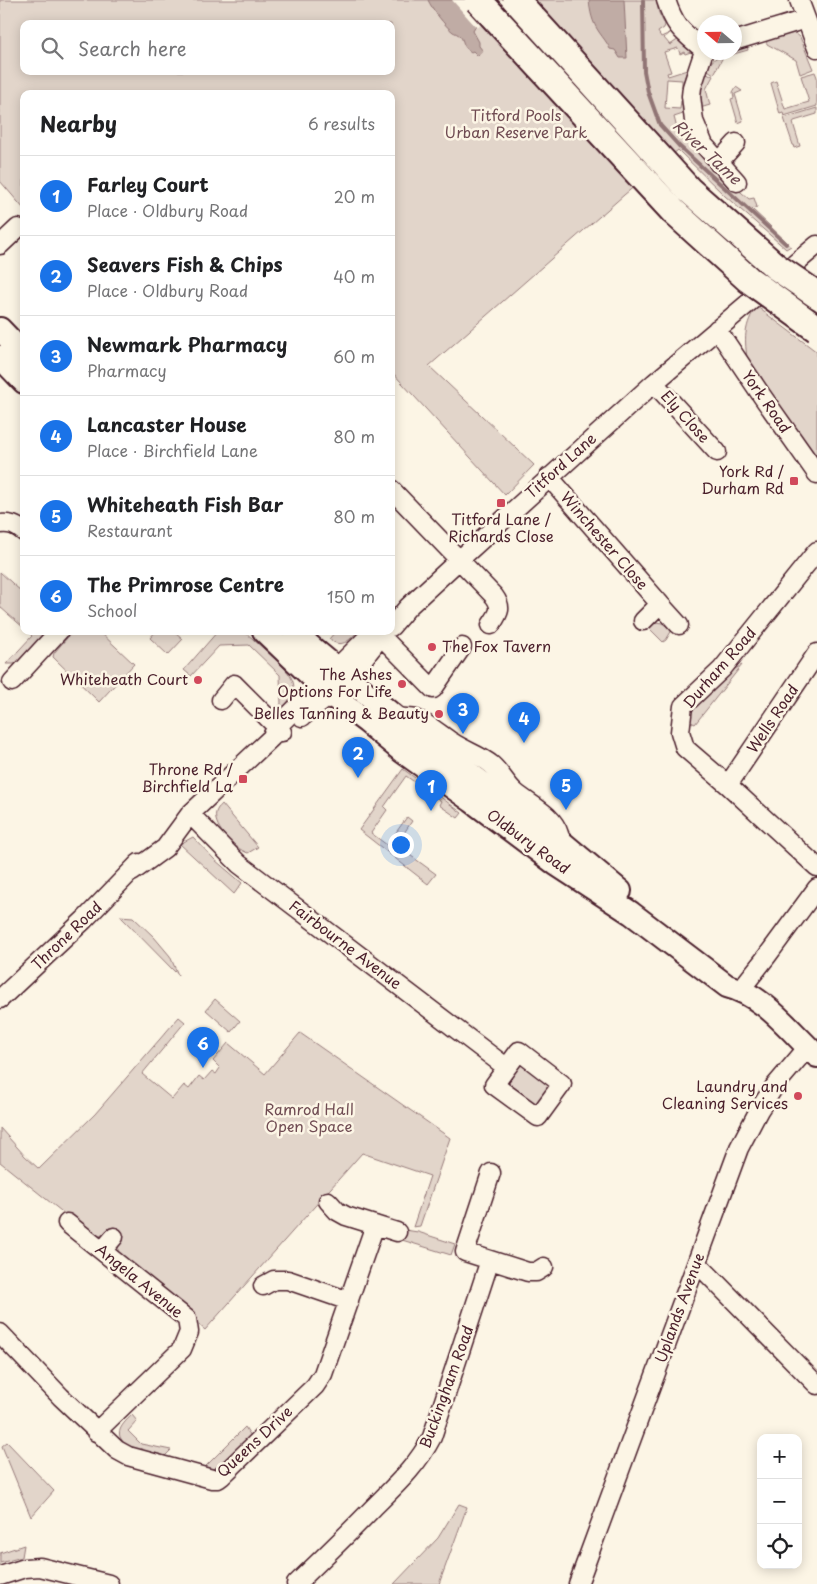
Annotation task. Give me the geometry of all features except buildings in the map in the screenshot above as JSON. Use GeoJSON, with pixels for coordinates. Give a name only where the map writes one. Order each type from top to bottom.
{"type":"FeatureCollection","features":[{"type":"Feature","properties":{"kind":"highway"},"geometry":{"type":"LineString","coordinates":[[478,0],[674,212],[748,280],[817,329]]}},
{"type":"Feature","properties":{"kind":"highway"},"geometry":{"type":"LineString","coordinates":[[516,0],[689,190],[775,266],[817,296]]}},
{"type":"Feature","properties":{"kind":"main road"},"geometry":{"type":"LineString","coordinates":[[0,329],[20,350]]}},
{"type":"Feature","properties":{"kind":"main road"},"geometry":{"type":"LineString","coordinates":[[0,356],[20,378]]}},
{"type":"Feature","properties":{"kind":"main road","name":"Oldbury Road"},"geometry":{"type":"LineString","coordinates":[[268,635],[326,690],[403,752],[556,864],[631,914],[727,986],[741,989],[768,1009],[812,1051]]}},
{"type":"Feature","properties":{"kind":"main road","name":"Oldbury Road"},"geometry":{"type":"LineString","coordinates":[[298,635],[428,743],[560,840],[608,882],[737,977],[741,989]]}},
{"type":"Feature","properties":{"kind":"street"},"geometry":{"type":"LineString","coordinates":[[666,0],[670,14],[680,30],[697,44]]}},
{"type":"Feature","properties":{"kind":"street"},"geometry":{"type":"LineString","coordinates":[[799,0],[817,48]]}},
{"type":"Feature","properties":{"kind":"street"},"geometry":{"type":"LineString","coordinates":[[742,39],[806,19]]}},
{"type":"Feature","properties":{"kind":"street"},"geometry":{"type":"LineString","coordinates":[[701,60],[692,87],[694,121],[704,145],[718,163],[737,182]]}},
{"type":"Feature","properties":{"kind":"street"},"geometry":{"type":"LineString","coordinates":[[718,163],[736,143]]}},
{"type":"Feature","properties":{"kind":"street"},"geometry":{"type":"LineString","coordinates":[[0,246],[18,228]]}},
{"type":"Feature","properties":{"kind":"street","name":"Titford Lane"},"geometry":{"type":"LineString","coordinates":[[395,620],[458,560],[654,382],[817,245]]}},
{"type":"Feature","properties":{"kind":"street","name":"York Road"},"geometry":{"type":"LineString","coordinates":[[717,329],[817,474]]}},
{"type":"Feature","properties":{"kind":"street","name":"Ely Close"},"geometry":{"type":"LineString","coordinates":[[654,382],[717,452]]}},
{"type":"Feature","properties":{"kind":"street","name":"Winchester Close"},"geometry":{"type":"LineString","coordinates":[[550,477],[679,625]]}},
{"type":"Feature","properties":{"kind":"street"},"geometry":{"type":"LineString","coordinates":[[395,493],[499,602],[498,615],[492,625]]}},
{"type":"Feature","properties":{"kind":"street"},"geometry":{"type":"LineString","coordinates":[[0,524],[9,523],[20,529]]}},
{"type":"Feature","properties":{"kind":"street","name":"Durham Road"},"geometry":{"type":"LineString","coordinates":[[817,551],[722,669],[683,706],[680,732],[685,748],[817,867]]}},
{"type":"Feature","properties":{"kind":"street","name":"Winchester Close"},"geometry":{"type":"LineString","coordinates":[[643,621],[660,604]]}},
{"type":"Feature","properties":{"kind":"street","name":"Titford Lane"},"geometry":{"type":"LineString","coordinates":[[395,616],[408,608]]}},
{"type":"Feature","properties":{"kind":"street"},"geometry":{"type":"LineString","coordinates":[[12,682],[55,635]]}},
{"type":"Feature","properties":{"kind":"street","name":"Titford Lane"},"geometry":{"type":"LineString","coordinates":[[343,673],[379,635]]}},
{"type":"Feature","properties":{"kind":"street"},"geometry":{"type":"LineString","coordinates":[[385,635],[433,689],[462,648]]}},
{"type":"Feature","properties":{"kind":"street","name":"Wells Road"},"geometry":{"type":"LineString","coordinates":[[728,785],[817,653]]}},
{"type":"Feature","properties":{"kind":"street","name":"Throne Road"},"geometry":{"type":"LineString","coordinates":[[0,999],[132,872],[165,848],[188,817],[277,732],[343,673]]}},
{"type":"Feature","properties":{"kind":"street"},"geometry":{"type":"LineString","coordinates":[[220,700],[234,684],[277,732]]}},
{"type":"Feature","properties":{"kind":"street","name":"Fairbourne Avenue"},"geometry":{"type":"LineString","coordinates":[[188,817],[239,864],[506,1067]]}},
{"type":"Feature","properties":{"kind":"street"},"geometry":{"type":"LineString","coordinates":[[741,989],[817,888]]}},
{"type":"Feature","properties":{"kind":"street","name":"Uplands Avenue"},"geometry":{"type":"LineString","coordinates":[[578,1584],[739,1148],[759,1110],[774,1087],[812,1051]]}},
{"type":"Feature","properties":{"kind":"street"},"geometry":{"type":"LineString","coordinates":[[491,1173],[465,1252],[528,1272],[536,1272],[544,1267]]}},
{"type":"Feature","properties":{"kind":"street"},"geometry":{"type":"LineString","coordinates":[[328,1201],[337,1211],[346,1216],[397,1232]]}},
{"type":"Feature","properties":{"kind":"street","name":"Angela Avenue"},"geometry":{"type":"LineString","coordinates":[[67,1223],[186,1319],[189,1332],[182,1349],[96,1432]]}},
{"type":"Feature","properties":{"kind":"street","name":"Queens Drive"},"geometry":{"type":"LineString","coordinates":[[0,1333],[96,1432],[117,1450],[128,1456],[218,1479],[320,1380],[375,1225]]}},
{"type":"Feature","properties":{"kind":"street"},"geometry":{"type":"LineString","coordinates":[[102,1251],[114,1238]]}},
{"type":"Feature","properties":{"kind":"street","name":"Buckingham Road"},"geometry":{"type":"LineString","coordinates":[[296,1584],[410,1471],[422,1456],[432,1437],[490,1260]]}},
{"type":"Feature","properties":{"kind":"street"},"geometry":{"type":"LineString","coordinates":[[697,1263],[817,1385]]}},
{"type":"Feature","properties":{"kind":"street"},"geometry":{"type":"LineString","coordinates":[[263,1286],[274,1280],[288,1280],[349,1302]]}},
{"type":"Feature","properties":{"kind":"street"},"geometry":{"type":"LineString","coordinates":[[0,1576],[25,1568],[40,1567],[109,1584]]}},
{"type":"Feature","properties":{"kind":"green space","name":"Titford Pools Urban Reserve Park"},"geometry":{"type":"Polygon","coordinates":[[[0,0],[656,0],[659,13],[665,25],[658,32],[661,37],[670,33],[664,38],[670,45],[679,39],[691,52],[680,54],[678,48],[664,52],[671,72],[667,73],[668,76],[687,70],[682,87],[682,80],[667,79],[665,108],[680,109],[682,101],[683,114],[674,117],[680,140],[689,138],[702,157],[732,188],[734,186],[749,199],[754,198],[757,207],[752,209],[791,246],[786,249],[725,196],[678,150],[624,195],[429,366],[534,465],[505,495],[395,375],[395,90],[20,90],[20,204],[0,181],[0,0]]]}},
{"type":"Feature","properties":{"kind":"green space"},"geometry":{"type":"Polygon","coordinates":[[[791,32],[800,37],[813,69],[800,74],[796,60],[767,44],[766,40],[791,32]]]}},
{"type":"Feature","properties":{"kind":"green space"},"geometry":{"type":"Polygon","coordinates":[[[747,46],[748,50],[742,52],[742,48],[747,46]]]}},
{"type":"Feature","properties":{"kind":"green space"},"geometry":{"type":"Polygon","coordinates":[[[721,60],[714,74],[706,69],[711,62],[721,60]]]}},
{"type":"Feature","properties":{"kind":"green space"},"geometry":{"type":"Polygon","coordinates":[[[705,72],[713,76],[706,89],[710,105],[700,108],[702,86],[705,72]]]}},
{"type":"Feature","properties":{"kind":"green space"},"geometry":{"type":"Polygon","coordinates":[[[815,72],[817,77],[817,106],[784,116],[783,113],[780,114],[771,83],[776,81],[785,109],[809,102],[801,76],[815,72]]]}},
{"type":"Feature","properties":{"kind":"green space"},"geometry":{"type":"Polygon","coordinates":[[[736,87],[742,91],[735,94],[743,121],[738,123],[731,99],[734,98],[733,92],[736,87]]]}},
{"type":"Feature","properties":{"kind":"green space"},"geometry":{"type":"Polygon","coordinates":[[[817,108],[817,114],[794,121],[800,146],[794,148],[784,118],[817,108]]]}},
{"type":"Feature","properties":{"kind":"green space"},"geometry":{"type":"Polygon","coordinates":[[[756,306],[817,352],[817,459],[747,358],[746,331],[756,306]]]}},
{"type":"Feature","properties":{"kind":"green space"},"geometry":{"type":"Polygon","coordinates":[[[0,572],[20,590],[20,624],[0,607],[0,572]]]}},
{"type":"Feature","properties":{"kind":"green space"},"geometry":{"type":"Polygon","coordinates":[[[656,622],[662,623],[672,630],[663,642],[649,628],[656,622]]]}},
{"type":"Feature","properties":{"kind":"green space"},"geometry":{"type":"Polygon","coordinates":[[[45,635],[19,662],[6,664],[32,636],[45,635]]]}},
{"type":"Feature","properties":{"kind":"green space"},"geometry":{"type":"Polygon","coordinates":[[[70,635],[103,635],[134,664],[99,702],[53,657],[54,653],[70,635]]]}},
{"type":"Feature","properties":{"kind":"green space"},"geometry":{"type":"Polygon","coordinates":[[[153,635],[178,635],[183,639],[168,655],[150,638],[153,635]]]}},
{"type":"Feature","properties":{"kind":"green space"},"geometry":{"type":"Polygon","coordinates":[[[215,635],[248,635],[288,673],[294,685],[293,692],[290,699],[276,715],[273,712],[281,704],[280,675],[249,645],[219,646],[191,676],[184,670],[215,635]]]}},
{"type":"Feature","properties":{"kind":"green space"},"geometry":{"type":"Polygon","coordinates":[[[332,635],[354,635],[348,641],[341,644],[329,639],[332,635]]]}},
{"type":"Feature","properties":{"kind":"green space"},"geometry":{"type":"Polygon","coordinates":[[[742,665],[695,724],[689,721],[691,710],[731,671],[742,665]]]}},
{"type":"Feature","properties":{"kind":"green space"},"geometry":{"type":"Polygon","coordinates":[[[403,769],[462,813],[458,818],[439,805],[441,801],[406,776],[384,807],[387,810],[371,833],[387,845],[407,817],[412,821],[396,845],[436,874],[428,884],[359,830],[403,769]]]}},
{"type":"Feature","properties":{"kind":"green space"},"geometry":{"type":"Polygon","coordinates":[[[222,804],[258,847],[248,853],[230,841],[217,822],[217,809],[222,804]]]}},
{"type":"Feature","properties":{"kind":"green space"},"geometry":{"type":"Polygon","coordinates":[[[193,837],[215,860],[242,883],[234,894],[180,844],[193,837]]]}},
{"type":"Feature","properties":{"kind":"green space"},"geometry":{"type":"Polygon","coordinates":[[[120,916],[133,917],[154,937],[170,956],[178,975],[120,916]]]}},
{"type":"Feature","properties":{"kind":"green space"},"geometry":{"type":"Polygon","coordinates":[[[215,999],[240,1021],[231,1032],[206,1010],[215,999]]]}},
{"type":"Feature","properties":{"kind":"green space","name":"Ramrod Hall Open Space"},"geometry":{"type":"Polygon","coordinates":[[[179,1017],[185,1022],[142,1074],[172,1099],[184,1085],[189,1089],[199,1076],[204,1080],[212,1071],[216,1074],[220,1068],[213,1061],[228,1043],[265,1074],[300,1033],[450,1138],[420,1226],[413,1227],[430,1176],[362,1153],[205,1330],[119,1255],[119,1244],[112,1230],[100,1236],[94,1234],[66,1215],[0,1162],[0,1128],[39,1169],[95,1114],[179,1017]]]}},
{"type":"Feature","properties":{"kind":"green space"},"geometry":{"type":"Polygon","coordinates":[[[519,1062],[549,1079],[550,1091],[534,1107],[506,1083],[519,1062]]]}},
{"type":"Feature","properties":{"kind":"green space"},"geometry":{"type":"Polygon","coordinates":[[[405,1230],[418,1232],[455,1244],[451,1255],[402,1240],[405,1230]]]}},
{"type":"Feature","properties":{"kind":"green space"},"geometry":{"type":"Polygon","coordinates":[[[132,1415],[137,1421],[128,1431],[141,1444],[171,1450],[165,1456],[130,1447],[124,1443],[120,1435],[121,1427],[132,1415]]]}},
{"type":"Feature","properties":{"kind":"green space"},"geometry":{"type":"Polygon","coordinates":[[[245,1427],[251,1436],[214,1469],[205,1467],[245,1427]]]}},
{"type":"Feature","properties":{"kind":"green space"},"geometry":{"type":"Polygon","coordinates":[[[7,1442],[54,1491],[31,1517],[2,1446],[7,1442]]]}},
{"type":"Feature","properties":{"kind":"green space"},"geometry":{"type":"Polygon","coordinates":[[[459,1504],[467,1507],[439,1584],[394,1584],[438,1538],[459,1504]]]}},
{"type":"Feature","properties":{"kind":"green space"},"geometry":{"type":"Polygon","coordinates":[[[24,1545],[22,1557],[0,1563],[0,1553],[24,1545]]]}},
{"type":"Feature","properties":{"kind":"shaded area"},"geometry":{"type":"Polygon","coordinates":[[[428,0],[511,0],[476,26],[473,31],[483,51],[478,56],[473,51],[468,50],[460,36],[446,26],[428,0]]]}},
{"type":"Feature","properties":{"kind":"shaded area"},"geometry":{"type":"Polygon","coordinates":[[[589,0],[624,0],[627,58],[620,58],[615,50],[610,49],[595,24],[589,0]]]}},
{"type":"Feature","properties":{"kind":"pier"},"geometry":{"type":"Polygon","coordinates":[[[452,0],[514,0],[477,28],[452,0]]]}},
{"type":"Feature","properties":{"kind":"waterway","name":"River Tame"},"geometry":{"type":"LineString","coordinates":[[643,0],[644,71],[648,92],[660,125],[679,146],[786,244]]}},
{"type":"Feature","properties":{"kind":"place","name":"York Rd / Durham Rd"},"geometry":{"type":"Point","coordinates":[794,481]}},
{"type":"Feature","properties":{"kind":"place","name":"Titford Lane / Richards Close"},"geometry":{"type":"Point","coordinates":[501,503]}},
{"type":"Feature","properties":{"kind":"place","name":"The Fox Tavern"},"geometry":{"type":"Point","coordinates":[432,647]}},
{"type":"Feature","properties":{"kind":"place","name":"Whiteheath Court"},"geometry":{"type":"Point","coordinates":[198,680]}},
{"type":"Feature","properties":{"kind":"place","name":"The Ashes Options For Life"},"geometry":{"type":"Point","coordinates":[402,684]}},
{"type":"Feature","properties":{"kind":"place","name":"Belles Tanning & Beauty"},"geometry":{"type":"Point","coordinates":[439,714]}},
{"type":"Feature","properties":{"kind":"place","name":"Newmark Pharmacy"},"geometry":{"type":"Point","coordinates":[463,734]}},
{"type":"Feature","properties":{"kind":"place","name":"Lancaster House"},"geometry":{"type":"Point","coordinates":[524,743]}},
{"type":"Feature","properties":{"kind":"place","name":"Seavers Fish & Chips"},"geometry":{"type":"Point","coordinates":[358,778]}},
{"type":"Feature","properties":{"kind":"place","name":"Throne Rd / Birchfield La"},"geometry":{"type":"Point","coordinates":[243,779]}},
{"type":"Feature","properties":{"kind":"place","name":"Whiteheath Fish Bar"},"geometry":{"type":"Point","coordinates":[566,810]}},
{"type":"Feature","properties":{"kind":"place","name":"Farley Court"},"geometry":{"type":"Point","coordinates":[431,811]}},
{"type":"Feature","properties":{"kind":"place","name":"The Primrose Centre"},"geometry":{"type":"Point","coordinates":[203,1068]}},
{"type":"Feature","properties":{"kind":"place","name":"Laundry and Cleaning Services"},"geometry":{"type":"Point","coordinates":[798,1096]}}]}
